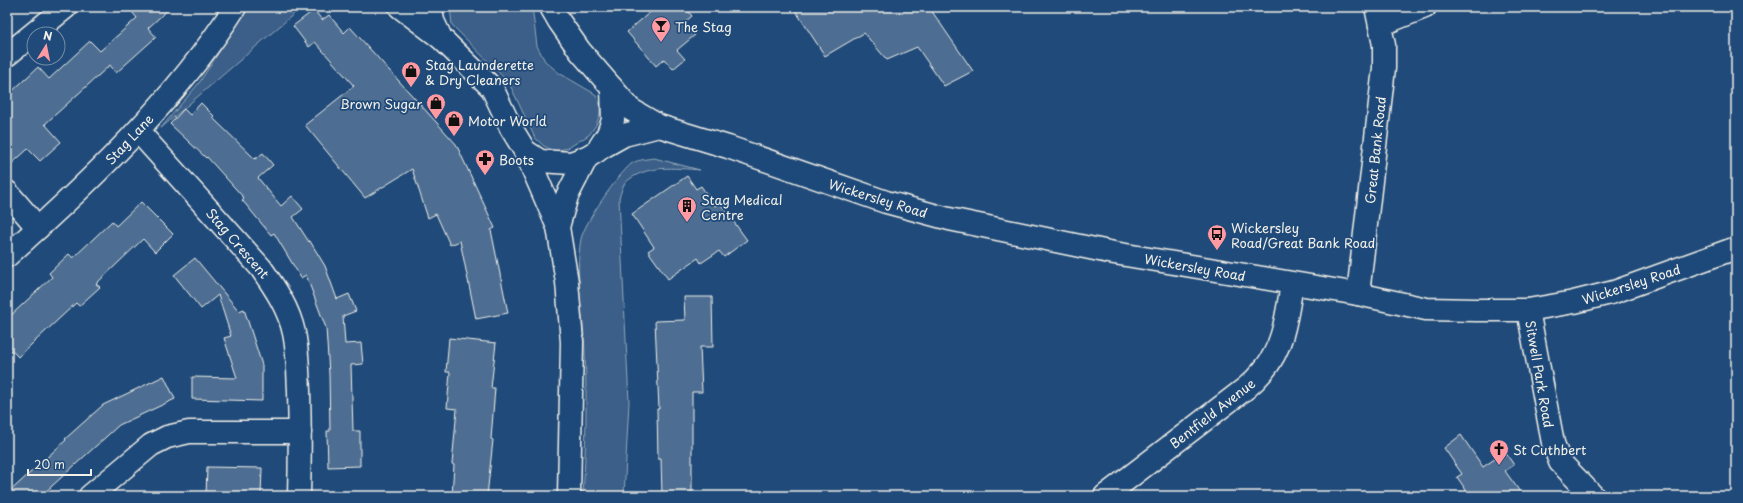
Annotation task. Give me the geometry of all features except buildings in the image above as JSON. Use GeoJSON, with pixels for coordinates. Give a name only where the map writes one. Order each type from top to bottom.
{"type":"FeatureCollection","features":[{"type":"Feature","properties":{"kind":"main road"},"geometry":{"type":"LineString","coordinates":[[7,55],[66,7]]}},
{"type":"Feature","properties":{"kind":"main road","name":"Stag Lane"},"geometry":{"type":"LineString","coordinates":[[7,256],[138,131],[196,62],[235,7]]}},
{"type":"Feature","properties":{"kind":"main road"},"geometry":{"type":"LineString","coordinates":[[400,7],[441,38],[492,88],[511,128],[525,152],[558,227],[567,282],[572,342],[570,496]]}},
{"type":"Feature","properties":{"kind":"main road"},"geometry":{"type":"LineString","coordinates":[[431,7],[433,21],[441,38]]}},
{"type":"Feature","properties":{"kind":"main road","name":"Wickersley Road"},"geometry":{"type":"LineString","coordinates":[[551,7],[580,51],[630,109],[659,126],[728,147],[886,202],[949,219],[1114,253],[1358,294],[1426,309],[1528,310],[1574,302],[1614,292],[1736,248]]}},
{"type":"Feature","properties":{"kind":"main road"},"geometry":{"type":"LineString","coordinates":[[1378,16],[1425,7]]}},
{"type":"Feature","properties":{"kind":"main road","name":"Great Bank Road"},"geometry":{"type":"LineString","coordinates":[[1358,294],[1384,68],[1384,45],[1378,16]]}},
{"type":"Feature","properties":{"kind":"main road"},"geometry":{"type":"LineString","coordinates":[[558,227],[567,196],[592,154],[608,134],[613,120],[612,88]]}},
{"type":"Feature","properties":{"kind":"main road"},"geometry":{"type":"LineString","coordinates":[[525,152],[540,160],[571,163],[592,154],[624,135],[659,126]]}},
{"type":"Feature","properties":{"kind":"main road","name":"Stag Crescent"},"geometry":{"type":"LineString","coordinates":[[138,131],[261,268],[275,288],[286,310],[294,333],[298,360],[300,432],[299,496]]}},
{"type":"Feature","properties":{"kind":"main road"},"geometry":{"type":"LineString","coordinates":[[7,192],[38,228]]}},
{"type":"Feature","properties":{"kind":"main road","name":"Bentfield Avenue"},"geometry":{"type":"LineString","coordinates":[[1105,496],[1246,388],[1264,370],[1278,346],[1286,320],[1292,284]]}},
{"type":"Feature","properties":{"kind":"main road","name":"Sitwell Park Road"},"geometry":{"type":"LineString","coordinates":[[1528,310],[1553,443],[1560,462],[1593,496]]}},
{"type":"Feature","properties":{"kind":"main road"},"geometry":{"type":"LineString","coordinates":[[90,496],[151,445],[167,437],[189,432],[300,432]]}},
{"type":"Feature","properties":{"kind":"shaded area"},"geometry":{"type":"Polygon","coordinates":[[[248,7],[302,7],[160,129],[199,83],[248,7]]]}},
{"type":"Feature","properties":{"kind":"shaded area"},"geometry":{"type":"Polygon","coordinates":[[[450,7],[530,7],[533,14],[537,46],[545,61],[559,73],[595,94],[600,104],[600,114],[596,125],[589,135],[568,148],[554,151],[544,146],[535,138],[509,83],[452,25],[450,7]]]}},
{"type":"Feature","properties":{"kind":"shaded area"},"geometry":{"type":"Polygon","coordinates":[[[654,158],[700,170],[671,168],[651,170],[633,177],[625,183],[622,188],[619,198],[629,402],[624,496],[583,496],[586,389],[584,340],[579,282],[579,253],[581,239],[588,222],[595,211],[610,188],[625,170],[631,164],[654,158]]]}},
{"type":"Feature","properties":{"kind":"place","name":"The Stag"},"geometry":{"type":"Point","coordinates":[661,43]}},
{"type":"Feature","properties":{"kind":"place","name":"Stag Launderette & Dry Cleaners"},"geometry":{"type":"Point","coordinates":[411,88]}},
{"type":"Feature","properties":{"kind":"place","name":"Brown Sugar"},"geometry":{"type":"Point","coordinates":[436,120]}},
{"type":"Feature","properties":{"kind":"place","name":"Motor World"},"geometry":{"type":"Point","coordinates":[454,137]}},
{"type":"Feature","properties":{"kind":"place","name":"Boots"},"geometry":{"type":"Point","coordinates":[485,176]}},
{"type":"Feature","properties":{"kind":"place","name":"Stag Medical Centre"},"geometry":{"type":"Point","coordinates":[687,223]}},
{"type":"Feature","properties":{"kind":"place","name":"Wickersley Road/Great Bank Road"},"geometry":{"type":"Point","coordinates":[1217,251]}},
{"type":"Feature","properties":{"kind":"place","name":"St Cuthbert"},"geometry":{"type":"Point","coordinates":[1499,466]}}]}
